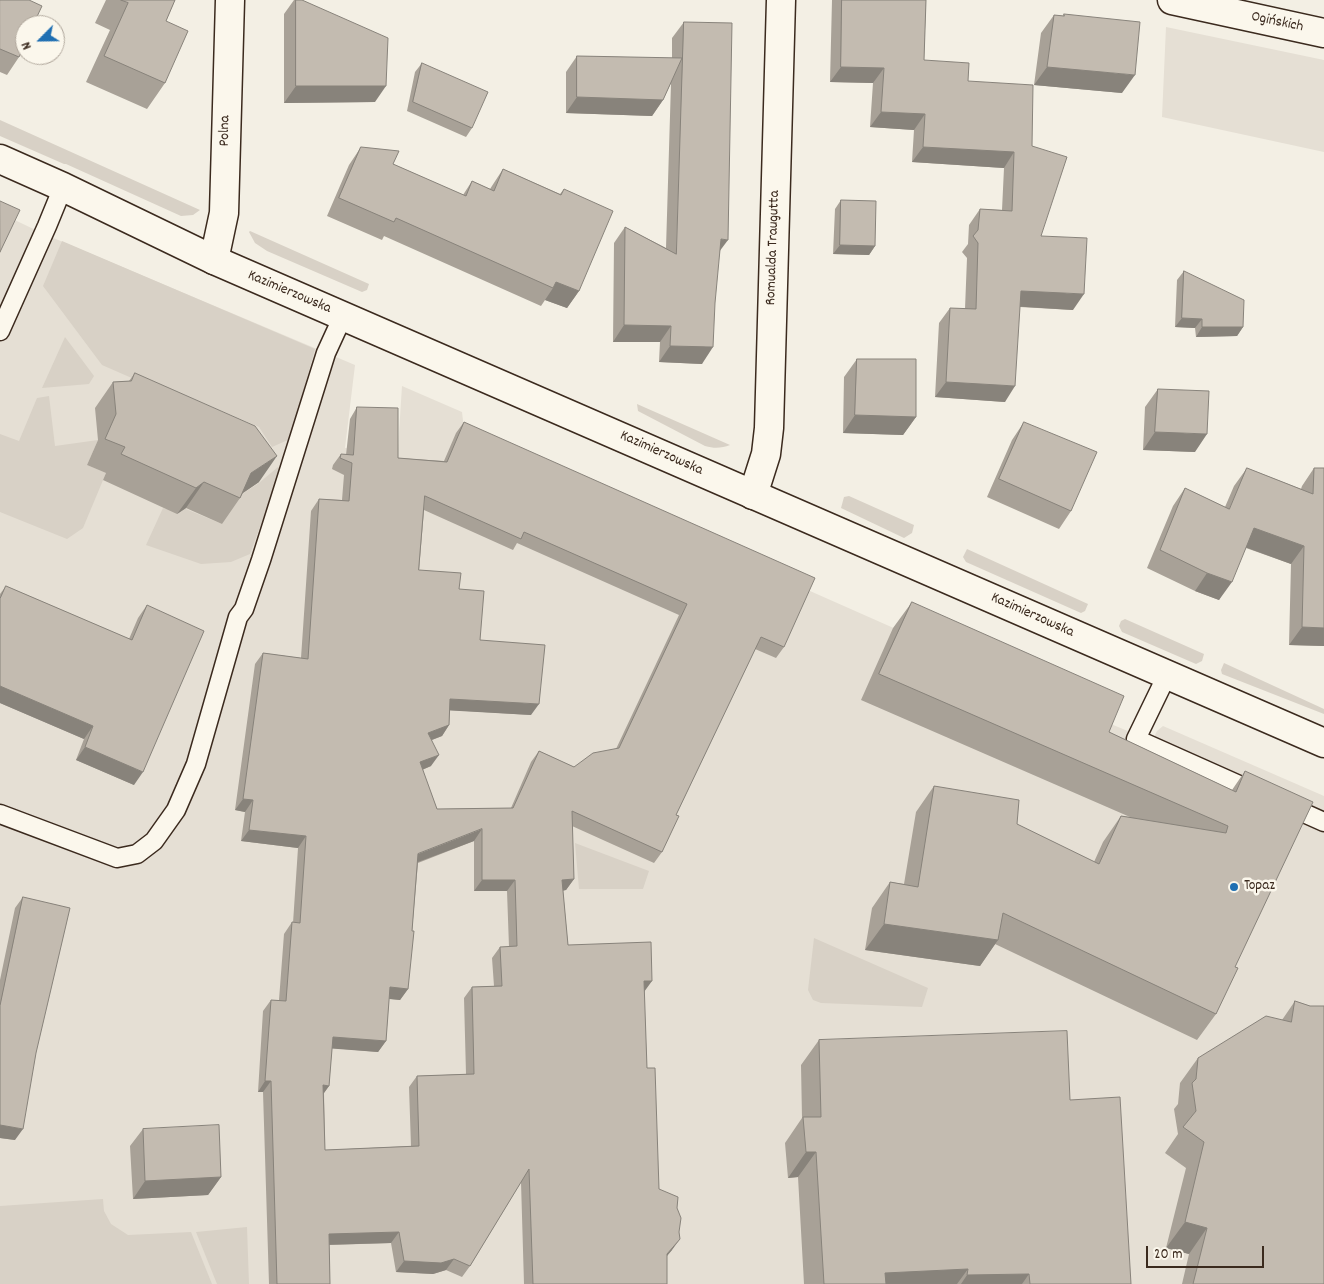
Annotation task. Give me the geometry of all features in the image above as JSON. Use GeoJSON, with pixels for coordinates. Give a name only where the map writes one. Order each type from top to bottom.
{"type":"FeatureCollection","features":[{"type":"Feature","properties":{"kind":"main road","name":"Polna"},"geometry":{"type":"LineString","coordinates":[[214,260],[224,213],[230,0]]}},
{"type":"Feature","properties":{"kind":"main road","name":"Romualda Traugutta"},"geometry":{"type":"LineString","coordinates":[[753,495],[766,454],[769,428],[781,0]]}},
{"type":"Feature","properties":{"kind":"main road","name":"Ogińskich"},"geometry":{"type":"LineString","coordinates":[[1172,0],[1324,33]]}},
{"type":"Feature","properties":{"kind":"main road","name":"Kazimierzowska"},"geometry":{"type":"LineString","coordinates":[[0,159],[63,187],[214,260],[1324,743]]}},
{"type":"Feature","properties":{"kind":"lane"},"geometry":{"type":"LineString","coordinates":[[0,331],[63,187]]}},
{"type":"Feature","properties":{"kind":"lane"},"geometry":{"type":"LineString","coordinates":[[0,814],[117,858],[137,854],[154,841],[176,810],[196,764],[238,617],[244,609],[261,560],[326,353],[343,316]]}},
{"type":"Feature","properties":{"kind":"lane"},"geometry":{"type":"LineString","coordinates":[[1167,675],[1136,738],[1324,822]]}},
{"type":"Feature","properties":{"kind":"shaded area"},"geometry":{"type":"Polygon","coordinates":[[[1166,27],[1324,60],[1324,152],[1162,117],[1166,27]]]}},
{"type":"Feature","properties":{"kind":"shaded area"},"geometry":{"type":"Polygon","coordinates":[[[0,120],[200,210],[193,215],[181,216],[0,136],[0,120]]]}},
{"type":"Feature","properties":{"kind":"shaded area"},"geometry":{"type":"Polygon","coordinates":[[[0,213],[44,234],[355,365],[345,448],[398,448],[402,386],[462,412],[465,437],[810,591],[1152,741],[1157,731],[1163,726],[1324,796],[1324,1284],[28,1284],[0,1230],[0,213]]]}},
{"type":"Feature","properties":{"kind":"shaded area"},"geometry":{"type":"Polygon","coordinates":[[[250,231],[369,284],[367,290],[362,292],[267,251],[255,243],[250,231]]]}},
{"type":"Feature","properties":{"kind":"shaded area"},"geometry":{"type":"Polygon","coordinates":[[[62,241],[315,349],[290,439],[272,447],[259,427],[201,402],[198,407],[102,365],[43,286],[62,241]]]}},
{"type":"Feature","properties":{"kind":"shaded area"},"geometry":{"type":"Polygon","coordinates":[[[65,337],[94,376],[89,384],[42,388],[65,337]]]}},
{"type":"Feature","properties":{"kind":"shaded area"},"geometry":{"type":"Polygon","coordinates":[[[49,396],[55,446],[98,440],[87,465],[106,473],[83,528],[67,539],[0,512],[0,434],[19,441],[37,398],[49,396]]]}},
{"type":"Feature","properties":{"kind":"shaded area"},"geometry":{"type":"Polygon","coordinates":[[[637,404],[730,445],[718,448],[705,446],[638,411],[637,404]]]}},
{"type":"Feature","properties":{"kind":"shaded area"},"geometry":{"type":"Polygon","coordinates":[[[278,467],[281,469],[250,554],[231,562],[201,564],[146,545],[163,508],[166,509],[169,502],[222,524],[233,500],[259,483],[278,467]]]}},
{"type":"Feature","properties":{"kind":"shaded area"},"geometry":{"type":"Polygon","coordinates":[[[849,496],[914,525],[912,533],[904,538],[841,508],[844,497],[849,496]]]}},
{"type":"Feature","properties":{"kind":"shaded area"},"geometry":{"type":"Polygon","coordinates":[[[967,549],[1088,604],[1085,611],[1081,613],[966,562],[963,557],[967,549]]]}},
{"type":"Feature","properties":{"kind":"shaded area"},"geometry":{"type":"Polygon","coordinates":[[[1125,619],[1204,654],[1202,661],[1196,664],[1122,632],[1119,626],[1121,621],[1125,619]]]}},
{"type":"Feature","properties":{"kind":"shaded area"},"geometry":{"type":"Polygon","coordinates":[[[1224,663],[1324,709],[1324,714],[1222,674],[1221,670],[1224,663]]]}},
{"type":"Feature","properties":{"kind":"shaded area"},"geometry":{"type":"Polygon","coordinates":[[[575,843],[649,871],[643,889],[579,889],[575,843]]]}},
{"type":"Feature","properties":{"kind":"shaded area"},"geometry":{"type":"Polygon","coordinates":[[[814,938],[928,988],[922,1007],[821,1003],[813,1000],[808,990],[814,938]]]}},
{"type":"Feature","properties":{"kind":"shaded area"},"geometry":{"type":"Polygon","coordinates":[[[103,1199],[104,1211],[111,1224],[128,1235],[191,1232],[212,1284],[0,1284],[0,1206],[103,1199]]]}},
{"type":"Feature","properties":{"kind":"shaded area"},"geometry":{"type":"Polygon","coordinates":[[[247,1227],[249,1284],[217,1284],[196,1232],[247,1227]]]}},
{"type":"Feature","properties":{"kind":"building"},"geometry":{"type":"Polygon","coordinates":[[[0,0],[29,0],[42,6],[38,15],[15,15],[15,55],[0,49],[0,0]]]}},
{"type":"Feature","properties":{"kind":"building"},"geometry":{"type":"Polygon","coordinates":[[[121,0],[175,0],[166,21],[188,31],[165,83],[104,56],[128,3],[121,0]]]}},
{"type":"Feature","properties":{"kind":"building"},"geometry":{"type":"Polygon","coordinates":[[[296,0],[302,0],[388,38],[386,86],[296,86],[296,0]]]}},
{"type":"Feature","properties":{"kind":"building"},"geometry":{"type":"Polygon","coordinates":[[[842,0],[926,0],[924,60],[969,63],[968,81],[1033,85],[1032,146],[1067,157],[1041,236],[1087,238],[1084,294],[1021,291],[1015,386],[946,382],[950,308],[976,309],[978,243],[973,236],[978,230],[980,209],[1012,211],[1014,152],[923,147],[925,114],[881,112],[884,68],[841,67],[842,0]]]}},
{"type":"Feature","properties":{"kind":"building"},"geometry":{"type":"Polygon","coordinates":[[[1064,14],[1140,22],[1135,75],[1047,67],[1054,15],[1064,16],[1064,14]]]}},
{"type":"Feature","properties":{"kind":"building"},"geometry":{"type":"Polygon","coordinates":[[[684,22],[732,23],[728,240],[721,239],[713,347],[670,346],[671,326],[624,325],[625,227],[676,254],[684,22]]]}},
{"type":"Feature","properties":{"kind":"building"},"geometry":{"type":"Polygon","coordinates":[[[577,56],[682,58],[663,100],[577,97],[577,56]]]}},
{"type":"Feature","properties":{"kind":"building"},"geometry":{"type":"Polygon","coordinates":[[[422,63],[488,92],[472,128],[413,102],[422,63]]]}},
{"type":"Feature","properties":{"kind":"building"},"geometry":{"type":"Polygon","coordinates":[[[361,147],[399,151],[393,164],[466,196],[472,181],[494,191],[503,169],[561,195],[564,189],[613,211],[579,291],[556,282],[553,288],[396,218],[394,222],[339,198],[361,147]]]}},
{"type":"Feature","properties":{"kind":"building"},"geometry":{"type":"Polygon","coordinates":[[[841,200],[876,201],[875,246],[840,245],[841,200]]]}},
{"type":"Feature","properties":{"kind":"building"},"geometry":{"type":"Polygon","coordinates":[[[0,201],[20,210],[0,252],[0,201]]]}},
{"type":"Feature","properties":{"kind":"building"},"geometry":{"type":"Polygon","coordinates":[[[1184,271],[1244,300],[1243,327],[1202,327],[1202,319],[1182,318],[1184,271]]]}},
{"type":"Feature","properties":{"kind":"building"},"geometry":{"type":"Polygon","coordinates":[[[857,359],[916,359],[916,417],[855,415],[857,359]]]}},
{"type":"Feature","properties":{"kind":"building"},"geometry":{"type":"Polygon","coordinates":[[[135,373],[255,426],[277,456],[251,473],[240,498],[204,482],[196,488],[121,454],[125,447],[105,439],[116,414],[113,382],[131,381],[135,373]]]}},
{"type":"Feature","properties":{"kind":"building"},"geometry":{"type":"Polygon","coordinates":[[[1158,389],[1209,391],[1207,434],[1155,432],[1158,389]]]}},
{"type":"Feature","properties":{"kind":"building"},"geometry":{"type":"Polygon","coordinates":[[[357,407],[398,408],[398,458],[447,462],[464,422],[815,578],[784,647],[761,637],[676,815],[679,816],[662,852],[572,811],[574,879],[562,880],[568,945],[651,942],[652,981],[644,981],[647,1068],[655,1068],[659,1189],[678,1197],[677,1208],[681,1218],[680,1239],[667,1254],[667,1284],[533,1284],[529,1169],[470,1266],[454,1259],[441,1263],[404,1261],[399,1232],[329,1234],[330,1284],[277,1284],[271,1081],[265,1081],[271,1000],[286,1001],[292,922],[300,923],[306,836],[249,830],[253,800],[243,799],[263,653],[308,659],[319,499],[349,501],[352,463],[340,458],[341,454],[353,455],[357,407]],[[425,496],[419,570],[461,573],[459,589],[484,591],[480,640],[545,645],[539,704],[450,699],[449,725],[428,733],[439,755],[420,762],[437,809],[513,808],[539,751],[574,767],[593,753],[619,748],[687,604],[524,532],[521,539],[425,496]],[[482,829],[418,854],[412,931],[414,931],[408,989],[390,987],[386,1041],[333,1037],[329,1086],[323,1085],[325,1150],[419,1146],[417,1076],[474,1074],[472,987],[502,986],[500,947],[517,946],[515,880],[482,880],[482,829]]]}},
{"type":"Feature","properties":{"kind":"building"},"geometry":{"type":"Polygon","coordinates":[[[1024,422],[1097,452],[1071,511],[999,479],[1024,422]]]}},
{"type":"Feature","properties":{"kind":"building"},"geometry":{"type":"Polygon","coordinates":[[[1247,468],[1313,494],[1314,468],[1324,468],[1324,628],[1302,627],[1304,546],[1254,528],[1232,582],[1207,573],[1160,550],[1185,488],[1229,509],[1247,468]]]}},
{"type":"Feature","properties":{"kind":"building"},"geometry":{"type":"Polygon","coordinates":[[[6,586],[132,640],[147,605],[204,631],[143,772],[85,747],[93,726],[0,686],[0,599],[6,586]]]}},
{"type":"Feature","properties":{"kind":"building"},"geometry":{"type":"Polygon","coordinates":[[[912,602],[1124,696],[1109,732],[1236,792],[1245,771],[1313,802],[1235,967],[1238,968],[1216,1014],[1003,913],[998,940],[884,924],[890,882],[918,887],[934,786],[1019,800],[1017,824],[1099,864],[1121,816],[1226,833],[1228,826],[879,674],[912,602]]]}},
{"type":"Feature","properties":{"kind":"building"},"geometry":{"type":"Polygon","coordinates":[[[23,897],[70,908],[36,1053],[23,1129],[0,1125],[0,1006],[23,897]]]}},
{"type":"Feature","properties":{"kind":"building"},"geometry":{"type":"Polygon","coordinates":[[[1295,1001],[1310,1006],[1324,1006],[1324,1284],[1193,1284],[1207,1228],[1185,1222],[1204,1142],[1183,1127],[1196,1111],[1192,1083],[1196,1079],[1198,1058],[1266,1016],[1291,1022],[1295,1001]]]}},
{"type":"Feature","properties":{"kind":"building"},"geometry":{"type":"Polygon","coordinates":[[[1067,1031],[1070,1100],[1120,1097],[1131,1284],[1030,1284],[1029,1274],[967,1275],[968,1269],[885,1273],[886,1284],[824,1284],[816,1152],[806,1152],[803,1117],[821,1117],[819,1040],[1067,1031]]]}},
{"type":"Feature","properties":{"kind":"building"},"geometry":{"type":"Polygon","coordinates":[[[219,1125],[221,1177],[145,1181],[143,1129],[219,1125]]]}},
{"type":"Feature","properties":{"kind":"place","name":"Topaz"},"geometry":{"type":"Point","coordinates":[1234,887]}}]}
